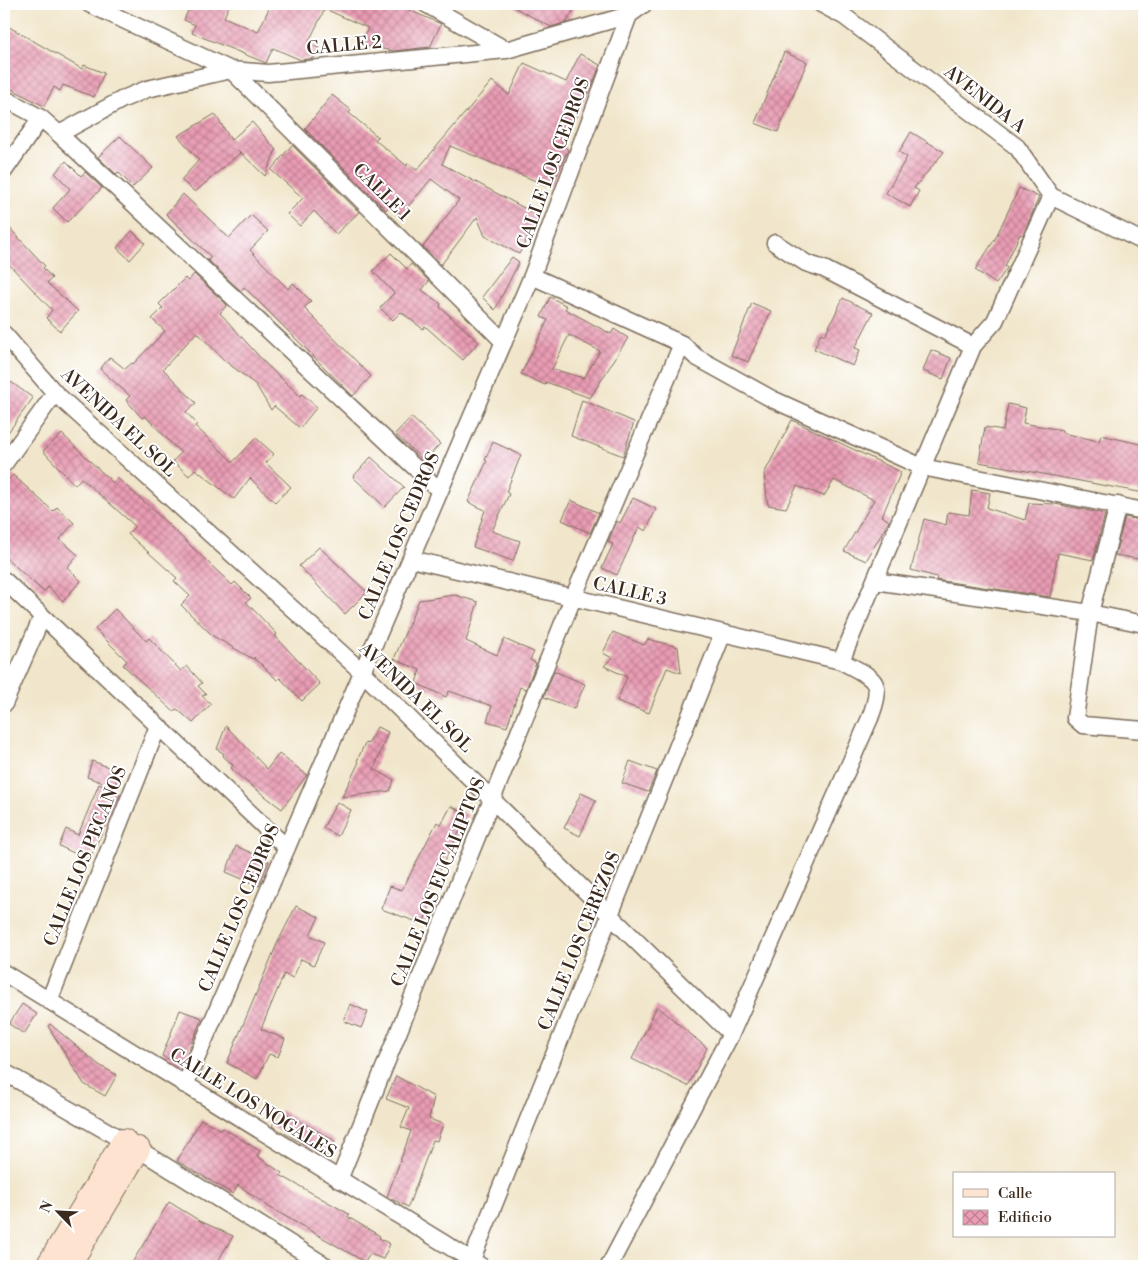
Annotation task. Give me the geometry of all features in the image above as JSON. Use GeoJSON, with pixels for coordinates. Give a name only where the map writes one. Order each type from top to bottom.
{"type":"FeatureCollection","features":[{"type":"Feature","properties":{"kind":"street"},"geometry":{"type":"LineString","coordinates":[[89,4],[231,70]]}},
{"type":"Feature","properties":{"kind":"street"},"geometry":{"type":"LineString","coordinates":[[426,4],[506,50]]}},
{"type":"Feature","properties":{"kind":"street"},"geometry":{"type":"LineString","coordinates":[[631,9],[644,4]]}},
{"type":"Feature","properties":{"kind":"street","name":"AVENIDA A"},"geometry":{"type":"LineString","coordinates":[[821,4],[845,18],[1017,146],[1051,196],[1144,242]]}},
{"type":"Feature","properties":{"kind":"street","name":"CALLE 2"},"geometry":{"type":"LineString","coordinates":[[59,134],[123,99],[147,89],[231,70],[268,73],[506,50],[631,9]]}},
{"type":"Feature","properties":{"kind":"street","name":"CALLE LOS CEDROS"},"geometry":{"type":"LineString","coordinates":[[185,1085],[532,276],[631,9]]}},
{"type":"Feature","properties":{"kind":"street","name":"CALLE 1"},"geometry":{"type":"LineString","coordinates":[[231,70],[504,342]]}},
{"type":"Feature","properties":{"kind":"street"},"geometry":{"type":"LineString","coordinates":[[4,98],[41,118],[59,134],[440,492]]}},
{"type":"Feature","properties":{"kind":"street"},"geometry":{"type":"LineString","coordinates":[[4,171],[41,118]]}},
{"type":"Feature","properties":{"kind":"street"},"geometry":{"type":"LineString","coordinates":[[841,661],[973,346],[995,321],[1051,196]]}},
{"type":"Feature","properties":{"kind":"street"},"geometry":{"type":"LineString","coordinates":[[775,243],[806,263],[824,269],[973,346]]}},
{"type":"Feature","properties":{"kind":"street"},"geometry":{"type":"LineString","coordinates":[[532,276],[682,344],[696,357],[772,399],[922,467],[1144,510]]}},
{"type":"Feature","properties":{"kind":"street","name":"AVENIDA EL SOL"},"geometry":{"type":"LineString","coordinates":[[4,334],[55,393],[362,672],[493,798],[731,1034]]}},
{"type":"Feature","properties":{"kind":"street","name":"CALLE LOS EUCALIPTOS"},"geometry":{"type":"LineString","coordinates":[[339,1180],[573,598],[682,344]]}},
{"type":"Feature","properties":{"kind":"street"},"geometry":{"type":"LineString","coordinates":[[4,464],[55,393]]}},
{"type":"Feature","properties":{"kind":"street"},"geometry":{"type":"LineString","coordinates":[[1118,505],[1090,613],[1075,718],[1083,724],[1144,730]]}},
{"type":"Feature","properties":{"kind":"street","name":"CALLE 3"},"geometry":{"type":"LineString","coordinates":[[410,559],[841,661],[870,677],[876,685],[878,698],[731,1034],[609,1266]]}},
{"type":"Feature","properties":{"kind":"street"},"geometry":{"type":"LineString","coordinates":[[4,580],[287,848]]}},
{"type":"Feature","properties":{"kind":"street"},"geometry":{"type":"LineString","coordinates":[[875,581],[1090,613],[1144,624]]}},
{"type":"Feature","properties":{"kind":"street"},"geometry":{"type":"LineString","coordinates":[[4,704],[42,617]]}},
{"type":"Feature","properties":{"kind":"street","name":"CALLE LOS CEREZOS"},"geometry":{"type":"LineString","coordinates":[[476,1264],[611,915],[723,633]]}},
{"type":"Feature","properties":{"kind":"street","name":"CALLE LOS PECANOS"},"geometry":{"type":"LineString","coordinates":[[49,1001],[158,726]]}},
{"type":"Feature","properties":{"kind":"street","name":"CALLE LOS NOGALES"},"geometry":{"type":"LineString","coordinates":[[4,973],[476,1264]]}},
{"type":"Feature","properties":{"kind":"street"},"geometry":{"type":"LineString","coordinates":[[4,1072],[131,1145],[326,1266]]}},
{"type":"Feature","properties":{"kind":"street"},"geometry":{"type":"LineString","coordinates":[[48,1266],[131,1145]]}},
{"type":"Feature","properties":{"kind":"street"},"geometry":{"type":"LineString","coordinates":[[68,1266],[131,1145]]}},
{"type":"Feature","properties":{"kind":"building"},"geometry":{"type":"Polygon","coordinates":[[[191,4],[230,4],[224,17],[258,32],[271,4],[395,4],[441,24],[430,47],[394,51],[360,45],[368,28],[325,9],[308,43],[319,48],[314,58],[301,60],[273,48],[266,63],[192,33],[195,25],[184,20],[191,4]]]}},
{"type":"Feature","properties":{"kind":"building"},"geometry":{"type":"Polygon","coordinates":[[[508,4],[577,4],[567,22],[551,27],[508,4]]]}},
{"type":"Feature","properties":{"kind":"building"},"geometry":{"type":"Polygon","coordinates":[[[4,24],[82,69],[84,65],[104,73],[94,97],[63,85],[60,91],[54,87],[44,106],[4,85],[4,24]]]}},
{"type":"Feature","properties":{"kind":"building"},"geometry":{"type":"Polygon","coordinates":[[[784,52],[807,62],[778,132],[755,123],[784,52]]]}},
{"type":"Feature","properties":{"kind":"building"},"geometry":{"type":"Polygon","coordinates":[[[580,54],[600,65],[593,83],[561,143],[568,150],[551,187],[450,146],[442,164],[539,216],[519,254],[485,236],[477,217],[441,265],[423,247],[459,200],[431,179],[401,215],[390,205],[386,210],[305,129],[332,95],[351,110],[349,113],[378,137],[375,140],[407,166],[408,163],[417,170],[492,81],[509,95],[524,63],[566,82],[580,54]]]}},
{"type":"Feature","properties":{"kind":"building"},"geometry":{"type":"Polygon","coordinates":[[[215,114],[231,140],[252,122],[276,150],[265,176],[238,150],[240,153],[195,192],[181,180],[199,160],[178,136],[215,114]]]}},
{"type":"Feature","properties":{"kind":"building"},"geometry":{"type":"Polygon","coordinates":[[[911,132],[944,152],[914,188],[919,191],[910,207],[886,193],[907,157],[899,152],[911,132]]]}},
{"type":"Feature","properties":{"kind":"building"},"geometry":{"type":"Polygon","coordinates":[[[120,136],[153,168],[133,187],[118,172],[116,174],[98,157],[120,136]]]}},
{"type":"Feature","properties":{"kind":"building"},"geometry":{"type":"Polygon","coordinates":[[[292,145],[359,212],[336,234],[314,211],[300,226],[287,214],[303,198],[271,170],[292,145]]]}},
{"type":"Feature","properties":{"kind":"building"},"geometry":{"type":"Polygon","coordinates":[[[66,161],[81,176],[85,172],[102,188],[67,222],[53,208],[70,189],[55,173],[66,161]]]}},
{"type":"Feature","properties":{"kind":"building"},"geometry":{"type":"Polygon","coordinates":[[[1019,188],[1039,197],[1023,235],[1020,234],[1005,266],[1007,268],[996,284],[975,270],[995,239],[1019,188]]]}},
{"type":"Feature","properties":{"kind":"building"},"geometry":{"type":"Polygon","coordinates":[[[183,194],[229,238],[251,215],[268,231],[250,250],[288,289],[293,283],[311,301],[304,308],[371,376],[353,396],[244,287],[241,291],[208,260],[211,257],[166,214],[183,194]]]}},
{"type":"Feature","properties":{"kind":"building"},"geometry":{"type":"Polygon","coordinates":[[[4,222],[45,266],[43,268],[52,278],[47,283],[78,311],[60,331],[46,318],[52,310],[4,259],[4,222]]]}},
{"type":"Feature","properties":{"kind":"building"},"geometry":{"type":"Polygon","coordinates":[[[132,231],[145,243],[130,260],[117,248],[132,231]]]}},
{"type":"Feature","properties":{"kind":"building"},"geometry":{"type":"Polygon","coordinates":[[[391,253],[407,269],[411,264],[429,281],[422,290],[441,304],[440,307],[479,342],[463,360],[425,326],[423,329],[401,312],[393,320],[380,308],[394,293],[373,271],[391,253]]]}},
{"type":"Feature","properties":{"kind":"building"},"geometry":{"type":"Polygon","coordinates":[[[512,257],[519,262],[495,310],[482,297],[512,257]]]}},
{"type":"Feature","properties":{"kind":"building"},"geometry":{"type":"Polygon","coordinates":[[[194,274],[227,305],[220,313],[265,363],[300,396],[302,394],[317,407],[300,428],[274,406],[271,410],[256,385],[224,360],[197,332],[163,369],[196,403],[186,412],[197,424],[195,426],[233,462],[256,438],[274,454],[266,463],[291,487],[275,502],[250,478],[234,499],[195,469],[189,476],[173,461],[181,453],[145,416],[142,418],[126,400],[130,396],[100,369],[110,357],[125,369],[133,364],[165,331],[152,319],[163,308],[159,304],[185,278],[188,281],[194,274]]]}},
{"type":"Feature","properties":{"kind":"building"},"geometry":{"type":"Polygon","coordinates":[[[550,297],[567,306],[565,309],[611,334],[614,329],[628,338],[590,398],[546,382],[545,385],[521,374],[548,320],[541,317],[550,297]],[[569,335],[552,369],[584,378],[600,351],[569,335]]]}},
{"type":"Feature","properties":{"kind":"building"},"geometry":{"type":"Polygon","coordinates":[[[843,298],[873,313],[855,348],[860,350],[853,366],[814,349],[821,333],[825,335],[843,298]]]}},
{"type":"Feature","properties":{"kind":"building"},"geometry":{"type":"Polygon","coordinates":[[[752,303],[771,311],[748,362],[731,355],[752,303]]]}},
{"type":"Feature","properties":{"kind":"building"},"geometry":{"type":"Polygon","coordinates":[[[931,350],[951,358],[943,379],[923,371],[931,350]]]}},
{"type":"Feature","properties":{"kind":"building"},"geometry":{"type":"Polygon","coordinates":[[[11,382],[33,398],[4,438],[4,392],[11,382]]]}},
{"type":"Feature","properties":{"kind":"building"},"geometry":{"type":"Polygon","coordinates":[[[582,400],[634,422],[623,456],[571,436],[582,400]]]}},
{"type":"Feature","properties":{"kind":"building"},"geometry":{"type":"Polygon","coordinates":[[[1008,404],[1026,408],[1023,423],[1062,430],[1062,433],[1099,441],[1101,435],[1144,445],[1144,493],[979,462],[985,427],[1003,430],[1008,404]]]}},
{"type":"Feature","properties":{"kind":"building"},"geometry":{"type":"Polygon","coordinates":[[[411,417],[440,444],[424,461],[395,434],[411,417]]]}},
{"type":"Feature","properties":{"kind":"building"},"geometry":{"type":"Polygon","coordinates":[[[792,420],[901,472],[882,516],[889,521],[866,561],[844,551],[874,500],[834,480],[824,496],[797,486],[786,508],[768,505],[764,474],[792,420]]]}},
{"type":"Feature","properties":{"kind":"building"},"geometry":{"type":"Polygon","coordinates":[[[62,434],[113,483],[117,478],[151,508],[232,585],[235,582],[251,598],[246,602],[277,634],[275,636],[320,684],[302,701],[280,678],[277,680],[254,659],[255,657],[253,659],[213,636],[181,605],[190,596],[174,581],[177,578],[128,534],[135,526],[81,478],[75,485],[43,451],[62,434]]]}},
{"type":"Feature","properties":{"kind":"building"},"geometry":{"type":"Polygon","coordinates":[[[493,442],[521,455],[506,492],[509,494],[492,531],[520,541],[513,561],[473,547],[485,510],[468,502],[487,461],[485,460],[493,442]]]}},
{"type":"Feature","properties":{"kind":"building"},"geometry":{"type":"Polygon","coordinates":[[[371,457],[404,487],[385,507],[353,477],[371,457]]]}},
{"type":"Feature","properties":{"kind":"building"},"geometry":{"type":"Polygon","coordinates":[[[13,475],[53,511],[57,507],[74,523],[60,539],[78,555],[67,567],[81,581],[63,601],[48,587],[44,592],[4,556],[4,485],[13,475]]]}},
{"type":"Feature","properties":{"kind":"building"},"geometry":{"type":"Polygon","coordinates":[[[972,490],[990,493],[987,508],[1025,520],[1029,503],[1055,504],[1105,514],[1093,560],[1058,553],[1050,597],[936,580],[937,577],[911,570],[924,519],[946,525],[948,512],[969,515],[972,490]]]}},
{"type":"Feature","properties":{"kind":"building"},"geometry":{"type":"Polygon","coordinates":[[[633,498],[656,509],[646,531],[639,527],[617,575],[602,568],[613,544],[608,542],[617,521],[620,523],[633,498]]]}},
{"type":"Feature","properties":{"kind":"building"},"geometry":{"type":"Polygon","coordinates":[[[571,500],[599,513],[590,533],[562,520],[571,500]]]}},
{"type":"Feature","properties":{"kind":"building"},"geometry":{"type":"Polygon","coordinates":[[[1125,517],[1144,521],[1144,560],[1115,555],[1125,517]]]}},
{"type":"Feature","properties":{"kind":"building"},"geometry":{"type":"Polygon","coordinates":[[[319,547],[367,592],[345,614],[299,566],[319,547]]]}},
{"type":"Feature","properties":{"kind":"building"},"geometry":{"type":"Polygon","coordinates":[[[455,595],[478,602],[466,641],[497,655],[504,639],[534,652],[530,660],[536,663],[526,689],[520,687],[507,727],[487,721],[492,706],[449,691],[446,697],[416,683],[420,670],[394,659],[419,600],[455,595]]]}},
{"type":"Feature","properties":{"kind":"building"},"geometry":{"type":"Polygon","coordinates":[[[115,609],[146,641],[149,638],[181,671],[187,666],[202,683],[198,686],[206,694],[202,696],[211,704],[193,723],[177,709],[173,711],[123,665],[127,661],[95,629],[115,609]]]}},
{"type":"Feature","properties":{"kind":"building"},"geometry":{"type":"Polygon","coordinates":[[[613,632],[644,645],[648,639],[678,647],[681,673],[667,668],[649,713],[617,701],[627,677],[604,666],[612,658],[603,653],[613,632]]]}},
{"type":"Feature","properties":{"kind":"building"},"geometry":{"type":"Polygon","coordinates":[[[554,671],[585,684],[574,709],[544,697],[554,671]]]}},
{"type":"Feature","properties":{"kind":"building"},"geometry":{"type":"Polygon","coordinates":[[[226,726],[267,769],[279,754],[307,775],[282,809],[240,777],[231,768],[233,765],[223,756],[224,754],[217,749],[226,726]]]}},
{"type":"Feature","properties":{"kind":"building"},"geometry":{"type":"Polygon","coordinates":[[[377,727],[388,732],[374,769],[394,780],[390,791],[342,797],[359,762],[357,761],[365,743],[368,744],[377,727]]]}},
{"type":"Feature","properties":{"kind":"building"},"geometry":{"type":"Polygon","coordinates":[[[92,761],[119,771],[114,787],[87,777],[92,761]]]}},
{"type":"Feature","properties":{"kind":"building"},"geometry":{"type":"Polygon","coordinates":[[[630,761],[657,771],[648,792],[622,783],[630,761]]]}},
{"type":"Feature","properties":{"kind":"building"},"geometry":{"type":"Polygon","coordinates":[[[99,784],[120,794],[89,860],[59,846],[66,829],[78,835],[99,784]]]}},
{"type":"Feature","properties":{"kind":"building"},"geometry":{"type":"Polygon","coordinates":[[[581,793],[596,800],[580,836],[564,828],[581,793]]]}},
{"type":"Feature","properties":{"kind":"building"},"geometry":{"type":"Polygon","coordinates":[[[337,802],[351,810],[338,836],[323,828],[337,802]]]}},
{"type":"Feature","properties":{"kind":"building"},"geometry":{"type":"Polygon","coordinates":[[[451,806],[468,815],[425,899],[434,893],[423,924],[381,909],[390,886],[402,890],[437,822],[441,825],[451,806]]]}},
{"type":"Feature","properties":{"kind":"building"},"geometry":{"type":"Polygon","coordinates":[[[236,846],[269,861],[259,886],[226,872],[236,846]]]}},
{"type":"Feature","properties":{"kind":"building"},"geometry":{"type":"Polygon","coordinates":[[[296,906],[319,917],[310,935],[324,942],[314,965],[301,959],[293,978],[284,974],[261,1029],[285,1039],[278,1057],[269,1054],[257,1079],[227,1063],[277,944],[296,906]]]}},
{"type":"Feature","properties":{"kind":"building"},"geometry":{"type":"Polygon","coordinates":[[[22,1004],[37,1014],[24,1034],[9,1024],[22,1004]]]}},
{"type":"Feature","properties":{"kind":"building"},"geometry":{"type":"Polygon","coordinates":[[[350,1004],[368,1012],[361,1028],[344,1021],[350,1004]]]}},
{"type":"Feature","properties":{"kind":"building"},"geometry":{"type":"Polygon","coordinates":[[[657,1006],[707,1048],[688,1086],[632,1059],[657,1006]]]}},
{"type":"Feature","properties":{"kind":"building"},"geometry":{"type":"Polygon","coordinates":[[[180,1010],[202,1018],[182,1066],[162,1056],[180,1010]]]}},
{"type":"Feature","properties":{"kind":"building"},"geometry":{"type":"Polygon","coordinates":[[[50,1024],[99,1065],[117,1075],[105,1096],[84,1084],[48,1026],[50,1024]]]}},
{"type":"Feature","properties":{"kind":"building"},"geometry":{"type":"Polygon","coordinates":[[[396,1076],[434,1097],[429,1119],[443,1124],[437,1141],[433,1140],[408,1207],[387,1197],[411,1131],[401,1127],[409,1108],[386,1099],[396,1076]]]}},
{"type":"Feature","properties":{"kind":"building"},"geometry":{"type":"Polygon","coordinates":[[[281,1110],[335,1141],[326,1157],[272,1126],[281,1110]]]}},
{"type":"Feature","properties":{"kind":"building"},"geometry":{"type":"Polygon","coordinates":[[[201,1119],[221,1130],[223,1128],[260,1151],[257,1156],[282,1173],[280,1175],[349,1214],[348,1217],[380,1236],[379,1238],[390,1244],[383,1259],[370,1254],[365,1262],[269,1207],[238,1185],[233,1194],[177,1161],[201,1119]]]}},
{"type":"Feature","properties":{"kind":"building"},"geometry":{"type":"Polygon","coordinates":[[[169,1202],[200,1221],[233,1236],[215,1266],[130,1266],[169,1202]]]}}]}
